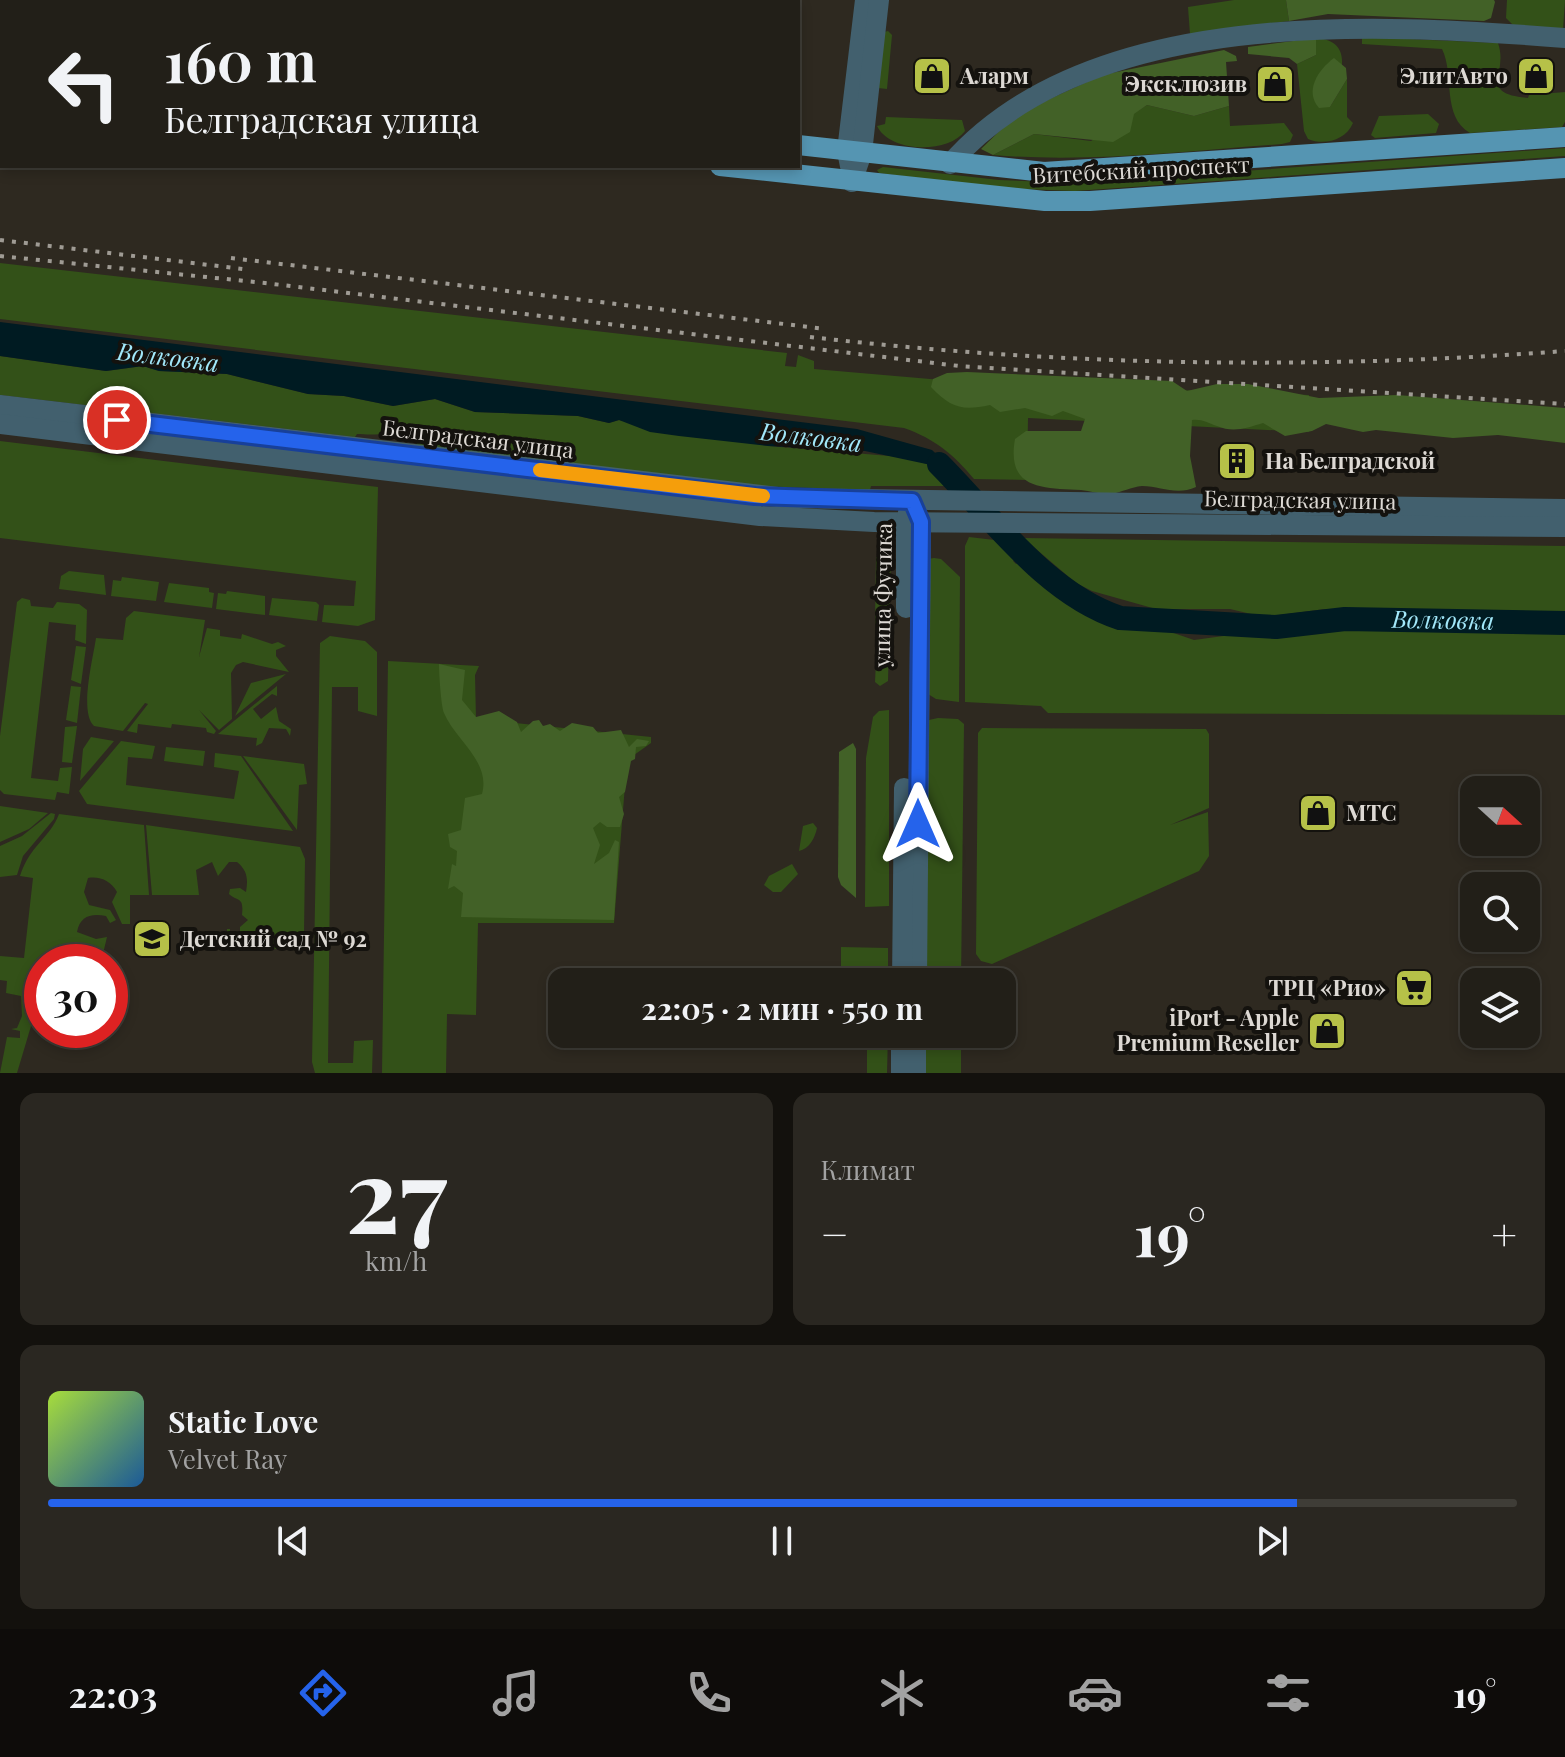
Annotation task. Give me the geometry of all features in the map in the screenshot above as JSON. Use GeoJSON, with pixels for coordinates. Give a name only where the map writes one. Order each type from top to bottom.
{"type":"FeatureCollection","features":[{"type":"Feature","properties":{"kind":"main road","name":"Витебский проспект"},"geometry":{"type":"LineString","coordinates":[[800,145],[1044,172],[1565,137]]}},
{"type":"Feature","properties":{"kind":"main road","name":"Витебский проспект"},"geometry":{"type":"LineString","coordinates":[[736,168],[1002,198],[1090,201],[1565,168]]}},
{"type":"Feature","properties":{"kind":"street"},"geometry":{"type":"LineString","coordinates":[[852,182],[865,0]]}},
{"type":"Feature","properties":{"kind":"street"},"geometry":{"type":"LineString","coordinates":[[855,152],[879,0]]}},
{"type":"Feature","properties":{"kind":"street"},"geometry":{"type":"LineString","coordinates":[[950,164],[984,128],[1018,103],[1055,83],[1101,66],[1177,47],[1287,32],[1342,29],[1473,31],[1565,38]]}},
{"type":"Feature","properties":{"kind":"street","name":"Белградская улица"},"geometry":{"type":"LineString","coordinates":[[0,405],[755,496],[952,503],[1565,509]]}},
{"type":"Feature","properties":{"kind":"street","name":"Белградская улица"},"geometry":{"type":"LineString","coordinates":[[0,424],[706,511],[913,522],[1565,527]]}},
{"type":"Feature","properties":{"kind":"street","name":"улица Фучика"},"geometry":{"type":"LineString","coordinates":[[912,501],[917,968]]}},
{"type":"Feature","properties":{"kind":"street","name":"улица Фучика"},"geometry":{"type":"LineString","coordinates":[[902,968],[913,522]]}},
{"type":"Feature","properties":{"kind":"street"},"geometry":{"type":"LineString","coordinates":[[901,1048],[901,1073]]}},
{"type":"Feature","properties":{"kind":"street"},"geometry":{"type":"LineString","coordinates":[[916,1048],[916,1073]]}},
{"type":"Feature","properties":{"kind":"green space"},"geometry":{"type":"Polygon","coordinates":[[[1234,0],[1286,0],[1289,21],[1190,34],[1188,7],[1234,0]]]}},
{"type":"Feature","properties":{"kind":"green space"},"geometry":{"type":"Polygon","coordinates":[[[1286,0],[1495,2],[1491,18],[1484,21],[1328,14],[1289,21],[1286,0]]]}},
{"type":"Feature","properties":{"kind":"green space"},"geometry":{"type":"Polygon","coordinates":[[[1507,0],[1565,0],[1563,30],[1513,25],[1506,18],[1507,0]]]}},
{"type":"Feature","properties":{"kind":"green space"},"geometry":{"type":"Polygon","coordinates":[[[884,32],[892,35],[887,89],[878,88],[884,32]]]}},
{"type":"Feature","properties":{"kind":"green space"},"geometry":{"type":"Polygon","coordinates":[[[1362,37],[1498,43],[1498,80],[1503,92],[1528,98],[1529,95],[1565,92],[1565,122],[1562,127],[1470,133],[1455,116],[1442,49],[1362,44],[1362,37]]]}},
{"type":"Feature","properties":{"kind":"green space"},"geometry":{"type":"Polygon","coordinates":[[[1316,38],[1329,41],[1341,55],[1341,75],[1330,107],[1347,79],[1347,117],[1353,123],[1345,134],[1327,141],[1308,139],[1304,131],[1297,64],[1316,55],[1316,38]]]}},
{"type":"Feature","properties":{"kind":"green space"},"geometry":{"type":"Polygon","coordinates":[[[1316,38],[1316,55],[1297,64],[1289,58],[1248,54],[1248,47],[1316,38]]]}},
{"type":"Feature","properties":{"kind":"green space"},"geometry":{"type":"Polygon","coordinates":[[[1224,50],[1236,56],[1237,61],[1226,62],[1229,106],[1194,116],[1147,105],[1134,114],[1130,132],[1113,142],[1034,134],[993,155],[981,149],[1017,114],[1102,75],[1224,50]]]}},
{"type":"Feature","properties":{"kind":"green space"},"geometry":{"type":"Polygon","coordinates":[[[1334,58],[1346,68],[1347,79],[1330,107],[1319,108],[1313,95],[1315,81],[1334,58]]]}},
{"type":"Feature","properties":{"kind":"green space"},"geometry":{"type":"Polygon","coordinates":[[[1147,105],[1194,116],[1229,106],[1230,126],[1284,123],[1293,135],[1290,142],[1282,144],[1138,155],[1065,158],[993,155],[1034,134],[1091,141],[1147,105]]]}},
{"type":"Feature","properties":{"kind":"green space"},"geometry":{"type":"Polygon","coordinates":[[[1428,114],[1439,124],[1436,133],[1375,138],[1371,135],[1379,116],[1428,114]]]}},
{"type":"Feature","properties":{"kind":"green space"},"geometry":{"type":"Polygon","coordinates":[[[886,117],[962,120],[965,131],[946,144],[906,146],[884,135],[877,126],[885,124],[886,117]]]}},
{"type":"Feature","properties":{"kind":"green space"},"geometry":{"type":"Polygon","coordinates":[[[1565,148],[1565,156],[1075,191],[998,188],[879,173],[877,170],[883,167],[999,180],[1075,183],[1565,148]]]}},
{"type":"Feature","properties":{"kind":"green space"},"geometry":{"type":"Polygon","coordinates":[[[0,263],[787,353],[785,366],[796,367],[798,355],[814,361],[814,369],[965,382],[1309,395],[1309,432],[1028,418],[1027,480],[974,479],[943,448],[904,428],[0,319],[0,263]]]}},
{"type":"Feature","properties":{"kind":"green space"},"geometry":{"type":"Polygon","coordinates":[[[0,356],[106,371],[143,366],[159,371],[227,374],[308,394],[344,396],[393,406],[435,399],[475,412],[578,416],[609,423],[619,420],[768,446],[902,457],[931,465],[950,486],[871,486],[870,490],[756,486],[416,445],[422,434],[357,434],[355,437],[0,395],[0,356]]]}},
{"type":"Feature","properties":{"kind":"green space"},"geometry":{"type":"Polygon","coordinates":[[[947,373],[1172,381],[1187,391],[1217,384],[1248,384],[1319,398],[1397,395],[1565,408],[1565,443],[1498,435],[1453,438],[1376,430],[1363,432],[1326,424],[1312,431],[1285,436],[1263,423],[1234,429],[1192,420],[1190,456],[1196,487],[1175,491],[1142,486],[1108,494],[1053,488],[1030,483],[1022,477],[1016,468],[1015,439],[1026,431],[1081,431],[1085,419],[1063,411],[1052,416],[1025,408],[1000,412],[990,405],[972,408],[958,406],[945,400],[931,387],[933,379],[947,373]]]}},
{"type":"Feature","properties":{"kind":"green space"},"geometry":{"type":"Polygon","coordinates":[[[0,441],[378,487],[375,620],[358,626],[322,622],[324,605],[354,606],[356,581],[0,538],[0,441]]]}},
{"type":"Feature","properties":{"kind":"green space"},"geometry":{"type":"Polygon","coordinates":[[[969,537],[1003,541],[1018,556],[1013,561],[1016,564],[1022,558],[1028,564],[1028,575],[1033,570],[1059,596],[1087,613],[1119,624],[1162,629],[1194,640],[1238,634],[1318,634],[1344,627],[1565,633],[1565,715],[1048,713],[1041,706],[965,702],[965,546],[969,537]]]}},
{"type":"Feature","properties":{"kind":"green space"},"geometry":{"type":"Polygon","coordinates":[[[1023,538],[1565,546],[1565,611],[1370,613],[1325,609],[1264,617],[1230,609],[1156,609],[1092,591],[1076,583],[1023,538]]]}},
{"type":"Feature","properties":{"kind":"green space"},"geometry":{"type":"Polygon","coordinates":[[[876,557],[891,558],[889,626],[875,624],[876,557]]]}},
{"type":"Feature","properties":{"kind":"green space"},"geometry":{"type":"Polygon","coordinates":[[[927,559],[941,559],[960,577],[959,702],[936,699],[928,694],[927,559]]]}},
{"type":"Feature","properties":{"kind":"green space"},"geometry":{"type":"Polygon","coordinates":[[[69,571],[104,575],[106,595],[59,589],[61,576],[69,571]]]}},
{"type":"Feature","properties":{"kind":"green space"},"geometry":{"type":"Polygon","coordinates":[[[122,577],[159,582],[156,601],[111,596],[113,580],[121,581],[122,577]]]}},
{"type":"Feature","properties":{"kind":"green space"},"geometry":{"type":"Polygon","coordinates":[[[169,583],[209,588],[209,592],[214,593],[212,608],[164,602],[169,583]]]}},
{"type":"Feature","properties":{"kind":"green space"},"geometry":{"type":"Polygon","coordinates":[[[227,591],[265,596],[265,615],[216,609],[218,593],[226,594],[227,591]]]}},
{"type":"Feature","properties":{"kind":"green space"},"geometry":{"type":"Polygon","coordinates":[[[22,598],[30,600],[31,606],[53,608],[57,602],[79,604],[87,610],[86,644],[75,640],[76,625],[49,622],[31,778],[58,781],[60,768],[72,767],[69,794],[57,792],[55,800],[4,794],[0,790],[0,736],[17,602],[22,598]]]}},
{"type":"Feature","properties":{"kind":"green space"},"geometry":{"type":"Polygon","coordinates":[[[272,598],[316,602],[319,605],[317,621],[269,615],[272,598]]]}},
{"type":"Feature","properties":{"kind":"green space"},"geometry":{"type":"Polygon","coordinates":[[[134,611],[205,620],[199,657],[207,628],[220,630],[220,636],[241,639],[242,634],[272,644],[278,642],[286,646],[276,650],[276,656],[289,672],[243,662],[236,665],[231,673],[232,719],[219,730],[199,710],[216,731],[214,734],[207,732],[206,728],[172,724],[171,728],[138,724],[137,733],[127,731],[148,704],[145,703],[123,731],[94,726],[87,698],[96,638],[123,640],[126,618],[134,611]]]}},
{"type":"Feature","properties":{"kind":"green space"},"geometry":{"type":"Polygon","coordinates":[[[330,636],[365,641],[377,652],[377,716],[358,711],[358,687],[332,687],[328,1063],[353,1063],[354,1041],[373,1040],[372,1073],[315,1073],[312,1062],[320,643],[330,636]]]}},
{"type":"Feature","properties":{"kind":"green space"},"geometry":{"type":"Polygon","coordinates":[[[877,641],[889,641],[888,681],[880,686],[875,682],[877,641]]]}},
{"type":"Feature","properties":{"kind":"green space"},"geometry":{"type":"Polygon","coordinates":[[[76,646],[86,647],[81,684],[71,680],[76,646]]]}},
{"type":"Feature","properties":{"kind":"green space"},"geometry":{"type":"Polygon","coordinates":[[[388,661],[479,666],[475,675],[476,719],[651,737],[651,743],[627,760],[614,923],[478,923],[476,1015],[447,1014],[446,1073],[382,1073],[388,661]]]}},
{"type":"Feature","properties":{"kind":"green space"},"geometry":{"type":"Polygon","coordinates":[[[439,664],[465,670],[462,700],[476,717],[499,711],[517,722],[521,732],[533,721],[539,720],[543,726],[550,724],[560,731],[572,723],[593,727],[598,733],[621,730],[629,747],[637,739],[649,741],[646,746],[636,747],[635,759],[631,761],[625,792],[619,797],[624,814],[620,827],[607,827],[600,822],[593,828],[600,845],[594,864],[609,853],[615,840],[619,842],[614,920],[461,917],[463,893],[454,886],[448,889],[452,864],[456,866],[457,851],[450,847],[448,834],[461,830],[465,798],[482,794],[483,782],[477,761],[444,713],[439,664]]]}},
{"type":"Feature","properties":{"kind":"green space"},"geometry":{"type":"Polygon","coordinates":[[[286,674],[235,716],[251,683],[286,674]]]}},
{"type":"Feature","properties":{"kind":"green space"},"geometry":{"type":"Polygon","coordinates":[[[71,686],[81,687],[77,723],[66,720],[71,686]]]}},
{"type":"Feature","properties":{"kind":"green space"},"geometry":{"type":"Polygon","coordinates":[[[277,686],[277,696],[272,694],[253,709],[261,719],[276,707],[279,721],[291,729],[290,736],[286,729],[269,728],[262,743],[256,746],[257,738],[218,734],[277,686]]]}},
{"type":"Feature","properties":{"kind":"green space"},"geometry":{"type":"Polygon","coordinates":[[[889,710],[889,906],[865,907],[866,758],[873,717],[879,711],[889,710]]]}},
{"type":"Feature","properties":{"kind":"green space"},"geometry":{"type":"Polygon","coordinates":[[[958,719],[964,724],[961,968],[924,968],[929,720],[958,719]]]}},
{"type":"Feature","properties":{"kind":"green space"},"geometry":{"type":"Polygon","coordinates":[[[77,726],[72,763],[62,762],[65,727],[77,726]]]}},
{"type":"Feature","properties":{"kind":"green space"},"geometry":{"type":"Polygon","coordinates":[[[982,728],[1206,729],[1209,734],[1209,808],[1170,825],[1208,812],[1209,856],[1199,871],[992,964],[981,961],[976,954],[978,733],[982,728]]]}},
{"type":"Feature","properties":{"kind":"green space"},"geometry":{"type":"Polygon","coordinates":[[[91,737],[114,741],[80,781],[83,749],[91,737]]]}},
{"type":"Feature","properties":{"kind":"green space"},"geometry":{"type":"Polygon","coordinates":[[[121,741],[155,746],[152,759],[128,757],[126,785],[234,799],[239,771],[214,767],[215,753],[241,756],[293,831],[87,804],[79,791],[121,741]]]}},
{"type":"Feature","properties":{"kind":"green space"},"geometry":{"type":"Polygon","coordinates":[[[853,743],[856,749],[856,898],[841,885],[838,877],[839,752],[853,743]]]}},
{"type":"Feature","properties":{"kind":"green space"},"geometry":{"type":"Polygon","coordinates":[[[166,747],[205,751],[203,766],[164,761],[166,747]]]}},
{"type":"Feature","properties":{"kind":"green space"},"geometry":{"type":"Polygon","coordinates":[[[243,756],[304,764],[307,784],[299,785],[297,830],[243,756]]]}},
{"type":"Feature","properties":{"kind":"green space"},"geometry":{"type":"Polygon","coordinates":[[[0,806],[48,813],[29,829],[0,842],[0,806]]]}},
{"type":"Feature","properties":{"kind":"green space"},"geometry":{"type":"Polygon","coordinates":[[[51,813],[55,814],[54,819],[23,856],[17,875],[0,877],[0,846],[22,836],[51,813]]]}},
{"type":"Feature","properties":{"kind":"green space"},"geometry":{"type":"Polygon","coordinates":[[[59,814],[144,825],[149,895],[130,895],[130,924],[122,924],[112,902],[117,892],[115,888],[105,880],[88,878],[84,892],[89,905],[110,910],[116,920],[110,923],[106,916],[91,916],[84,919],[77,932],[96,939],[107,937],[105,944],[26,944],[33,878],[20,876],[29,857],[59,814]]]}},
{"type":"Feature","properties":{"kind":"green space"},"geometry":{"type":"Polygon","coordinates":[[[813,823],[817,828],[813,839],[799,851],[803,826],[813,823]]]}},
{"type":"Feature","properties":{"kind":"green space"},"geometry":{"type":"Polygon","coordinates":[[[146,825],[300,847],[305,859],[304,934],[301,944],[290,949],[227,949],[227,929],[230,929],[230,938],[240,939],[240,927],[248,920],[242,915],[240,900],[229,894],[230,889],[240,888],[246,892],[246,876],[237,862],[229,862],[218,876],[212,862],[196,870],[199,895],[152,895],[146,825]]]}},
{"type":"Feature","properties":{"kind":"green space"},"geometry":{"type":"Polygon","coordinates":[[[792,864],[798,874],[781,892],[773,892],[764,885],[769,876],[792,864]]]}},
{"type":"Feature","properties":{"kind":"green space"},"geometry":{"type":"Polygon","coordinates":[[[841,947],[888,948],[888,968],[841,968],[841,947]]]}},
{"type":"Feature","properties":{"kind":"green space"},"geometry":{"type":"Polygon","coordinates":[[[0,956],[24,958],[24,1048],[17,1073],[0,1073],[7,1037],[20,1038],[20,1031],[11,1029],[17,1028],[22,1016],[21,996],[6,993],[7,981],[0,980],[0,956]]]}},
{"type":"Feature","properties":{"kind":"green space"},"geometry":{"type":"Polygon","coordinates":[[[867,1048],[888,1048],[887,1073],[867,1073],[867,1048]]]}},
{"type":"Feature","properties":{"kind":"green space"},"geometry":{"type":"Polygon","coordinates":[[[924,1048],[961,1048],[961,1073],[924,1073],[924,1048]]]}},
{"type":"Feature","properties":{"kind":"water","name":"Волковка"},"geometry":{"type":"Polygon","coordinates":[[[0,322],[857,429],[932,450],[968,484],[950,486],[931,465],[865,451],[768,446],[679,436],[650,432],[619,420],[609,423],[578,416],[475,412],[435,399],[393,406],[344,396],[308,394],[227,374],[159,371],[143,366],[106,371],[0,356],[0,322]]]}},
{"type":"Feature","properties":{"kind":"waterway","name":"Волковка"},"geometry":{"type":"LineString","coordinates":[[939,464],[1044,573],[1093,607],[1120,618],[1276,627],[1345,619],[1565,623]]}},
{"type":"Feature","properties":{"kind":"railway"},"geometry":{"type":"LineString","coordinates":[[0,240],[243,269]]}},
{"type":"Feature","properties":{"kind":"railway"},"geometry":{"type":"LineString","coordinates":[[0,256],[265,283],[959,366],[1565,404]]}},
{"type":"Feature","properties":{"kind":"railway"},"geometry":{"type":"LineString","coordinates":[[231,258],[826,329]]}},
{"type":"Feature","properties":{"kind":"railway"},"geometry":{"type":"LineString","coordinates":[[810,337],[999,354],[1188,362],[1376,361],[1565,351]]}},
{"type":"Feature","properties":{"kind":"slow traffic"},"geometry":{"type":"LineString","coordinates":[[540,470],[763,496]]}},
{"type":"Feature","properties":{"kind":"place","name":"Аларм"},"geometry":{"type":"Point","coordinates":[932,76]}},
{"type":"Feature","properties":{"kind":"place","name":"ЭлитАвто"},"geometry":{"type":"Point","coordinates":[1536,76]}},
{"type":"Feature","properties":{"kind":"place","name":"Эксклюзив"},"geometry":{"type":"Point","coordinates":[1275,84]}},
{"type":"Feature","properties":{"kind":"place","name":"На Белградской"},"geometry":{"type":"Point","coordinates":[1237,461]}},
{"type":"Feature","properties":{"kind":"place","name":"МТС"},"geometry":{"type":"Point","coordinates":[1318,813]}},
{"type":"Feature","properties":{"kind":"place","name":"Детский сад № 92"},"geometry":{"type":"Point","coordinates":[152,939]}},
{"type":"Feature","properties":{"kind":"place","name":"ТРЦ «Рио»"},"geometry":{"type":"Point","coordinates":[1414,988]}},
{"type":"Feature","properties":{"kind":"place","name":"iPort - Apple Premium Reseller"},"geometry":{"type":"Point","coordinates":[1327,1031]}},
{"type":"Feature","properties":{"kind":"route"},"geometry":{"type":"LineString","coordinates":[[117,420],[755,496],[912,501],[921,522],[918,824]]}}]}
